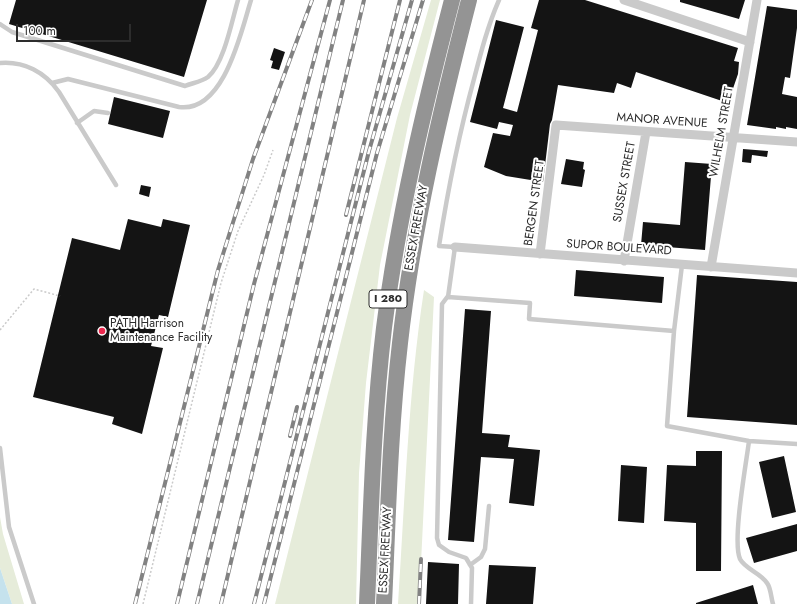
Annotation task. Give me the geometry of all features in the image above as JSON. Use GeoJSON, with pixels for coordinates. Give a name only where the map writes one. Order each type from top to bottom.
{"type":"FeatureCollection","features":[{"type":"Feature","properties":{"kind":"highway","name":"ESSEX FREEWAY"},"geometry":{"type":"LineString","coordinates":[[367,604],[376,415],[388,301],[396,245],[410,171],[452,0]]}},
{"type":"Feature","properties":{"kind":"highway","name":"ESSEX FREEWAY"},"geometry":{"type":"LineString","coordinates":[[384,604],[394,398],[407,288],[432,153],[470,0]]}},
{"type":"Feature","properties":{"kind":"street"},"geometry":{"type":"LineString","coordinates":[[624,0],[750,42]]}},
{"type":"Feature","properties":{"kind":"street","name":"WILHELM STREET"},"geometry":{"type":"LineString","coordinates":[[711,267],[757,0]]}},
{"type":"Feature","properties":{"kind":"street","name":"MANOR AVENUE"},"geometry":{"type":"LineString","coordinates":[[554,156],[556,125],[797,142]]}},
{"type":"Feature","properties":{"kind":"street","name":"SUSSEX STREET"},"geometry":{"type":"LineString","coordinates":[[624,261],[646,132]]}},
{"type":"Feature","properties":{"kind":"street","name":"BERGEN STREET"},"geometry":{"type":"LineString","coordinates":[[540,254],[554,156]]}},
{"type":"Feature","properties":{"kind":"street","name":"SUPOR BOULEVARD"},"geometry":{"type":"LineString","coordinates":[[455,247],[797,273]]}},
{"type":"Feature","properties":{"kind":"lane"},"geometry":{"type":"LineString","coordinates":[[0,24],[12,32],[184,86],[197,82],[208,76],[216,66],[221,56],[238,0]]}},
{"type":"Feature","properties":{"kind":"lane"},"geometry":{"type":"LineString","coordinates":[[52,83],[68,79],[179,107],[198,105],[209,96],[224,76],[236,50],[251,0]]}},
{"type":"Feature","properties":{"kind":"lane","name":"SUPOR BOULEVARD"},"geometry":{"type":"LineString","coordinates":[[455,247],[439,246],[446,198],[463,121],[490,20],[499,0]]}},
{"type":"Feature","properties":{"kind":"lane"},"geometry":{"type":"LineString","coordinates":[[0,63],[17,64],[30,67],[41,73],[52,83],[116,185]]}},
{"type":"Feature","properties":{"kind":"lane"},"geometry":{"type":"LineString","coordinates":[[77,123],[94,111],[108,113]]}},
{"type":"Feature","properties":{"kind":"lane"},"geometry":{"type":"LineString","coordinates":[[455,247],[448,296],[442,304],[437,538],[439,546],[449,552],[466,558],[470,564],[472,568],[471,604]]}},
{"type":"Feature","properties":{"kind":"lane"},"geometry":{"type":"LineString","coordinates":[[682,265],[674,331],[667,426],[749,441],[797,444]]}},
{"type":"Feature","properties":{"kind":"lane"},"geometry":{"type":"LineString","coordinates":[[448,296],[530,303],[529,319],[674,331]]}},
{"type":"Feature","properties":{"kind":"lane"},"geometry":{"type":"LineString","coordinates":[[749,441],[740,515],[738,553],[742,564],[750,568],[768,584],[773,604]]}},
{"type":"Feature","properties":{"kind":"lane"},"geometry":{"type":"LineString","coordinates":[[0,448],[8,527],[34,604]]}},
{"type":"Feature","properties":{"kind":"lane"},"geometry":{"type":"LineString","coordinates":[[470,564],[481,557],[485,549],[489,506]]}},
{"type":"Feature","properties":{"kind":"path"},"geometry":{"type":"LineString","coordinates":[[143,604],[221,283],[238,231],[264,175],[273,150]]}},
{"type":"Feature","properties":{"kind":"path"},"geometry":{"type":"LineString","coordinates":[[0,330],[34,289],[60,296]]}},
{"type":"Feature","properties":{"kind":"green space"},"geometry":{"type":"Polygon","coordinates":[[[431,0],[440,0],[410,115],[380,265],[366,383],[359,473],[356,604],[275,604],[397,118],[431,0]]]}},
{"type":"Feature","properties":{"kind":"green space"},"geometry":{"type":"Polygon","coordinates":[[[424,290],[434,297],[419,604],[398,604],[414,368],[424,290]]]}},
{"type":"Feature","properties":{"kind":"green space"},"geometry":{"type":"Polygon","coordinates":[[[0,517],[3,534],[24,604],[12,604],[0,568],[0,517]]]}},
{"type":"Feature","properties":{"kind":"water"},"geometry":{"type":"Polygon","coordinates":[[[0,568],[12,604],[0,604],[0,568]]]}},
{"type":"Feature","properties":{"kind":"building"},"geometry":{"type":"Polygon","coordinates":[[[16,0],[207,0],[184,77],[9,24],[16,0]]]}},
{"type":"Feature","properties":{"kind":"building"},"geometry":{"type":"Polygon","coordinates":[[[539,0],[585,0],[738,48],[734,61],[739,62],[738,74],[728,103],[636,72],[631,88],[617,83],[614,93],[558,85],[550,124],[543,182],[506,176],[484,167],[493,133],[510,136],[513,125],[499,122],[497,129],[470,122],[496,20],[524,27],[503,108],[517,112],[538,30],[531,28],[539,0]]]}},
{"type":"Feature","properties":{"kind":"building"},"geometry":{"type":"Polygon","coordinates":[[[680,0],[745,0],[739,19],[680,2],[680,0]]]}},
{"type":"Feature","properties":{"kind":"building"},"geometry":{"type":"Polygon","coordinates":[[[767,6],[797,10],[797,28],[790,78],[785,77],[782,94],[797,97],[797,129],[776,127],[776,129],[747,125],[767,6]]]}},
{"type":"Feature","properties":{"kind":"building"},"geometry":{"type":"Polygon","coordinates":[[[274,48],[285,52],[279,70],[271,68],[273,61],[270,60],[274,48]]]}},
{"type":"Feature","properties":{"kind":"building"},"geometry":{"type":"Polygon","coordinates":[[[114,97],[170,111],[163,138],[108,124],[114,97]]]}},
{"type":"Feature","properties":{"kind":"building"},"geometry":{"type":"Polygon","coordinates":[[[743,149],[768,151],[767,157],[752,155],[751,163],[742,162],[743,149]]]}},
{"type":"Feature","properties":{"kind":"building"},"geometry":{"type":"Polygon","coordinates":[[[566,159],[584,162],[583,169],[585,170],[582,187],[561,184],[566,159]]]}},
{"type":"Feature","properties":{"kind":"building"},"geometry":{"type":"Polygon","coordinates":[[[685,162],[712,164],[705,250],[641,245],[643,222],[680,225],[685,162]]]}},
{"type":"Feature","properties":{"kind":"building"},"geometry":{"type":"Polygon","coordinates":[[[141,185],[151,187],[149,197],[139,194],[141,185]]]}},
{"type":"Feature","properties":{"kind":"building","name":"PATH Harrison Maintenance Facility"},"geometry":{"type":"Polygon","coordinates":[[[128,219],[161,227],[163,219],[190,225],[168,317],[159,315],[151,346],[163,348],[142,434],[112,424],[114,417],[33,397],[72,238],[120,250],[128,219]]]}},
{"type":"Feature","properties":{"kind":"building"},"geometry":{"type":"Polygon","coordinates":[[[576,270],[664,277],[662,303],[574,296],[576,270]]]}},
{"type":"Feature","properties":{"kind":"building"},"geometry":{"type":"Polygon","coordinates":[[[697,275],[797,282],[797,425],[687,417],[697,275]]]}},
{"type":"Feature","properties":{"kind":"building"},"geometry":{"type":"Polygon","coordinates":[[[465,309],[491,311],[482,433],[510,435],[508,447],[540,450],[534,506],[509,503],[514,459],[481,457],[474,542],[448,540],[465,309]]]}},
{"type":"Feature","properties":{"kind":"building"},"geometry":{"type":"Polygon","coordinates":[[[696,451],[722,451],[721,571],[696,571],[696,523],[664,521],[667,465],[696,466],[696,451]]]}},
{"type":"Feature","properties":{"kind":"building"},"geometry":{"type":"Polygon","coordinates":[[[784,456],[796,512],[772,518],[759,462],[784,456]]]}},
{"type":"Feature","properties":{"kind":"building"},"geometry":{"type":"Polygon","coordinates":[[[621,465],[647,467],[644,523],[618,521],[621,465]]]}},
{"type":"Feature","properties":{"kind":"building"},"geometry":{"type":"Polygon","coordinates":[[[797,524],[797,551],[754,563],[746,538],[797,524]]]}},
{"type":"Feature","properties":{"kind":"building"},"geometry":{"type":"Polygon","coordinates":[[[428,562],[459,564],[458,604],[426,604],[428,562]]]}},
{"type":"Feature","properties":{"kind":"building"},"geometry":{"type":"Polygon","coordinates":[[[489,565],[536,567],[533,604],[486,604],[489,565]]]}},
{"type":"Feature","properties":{"kind":"building"},"geometry":{"type":"Polygon","coordinates":[[[753,585],[758,604],[696,604],[696,603],[753,585]]]}},
{"type":"Feature","properties":{"kind":"railway"},"geometry":{"type":"LineString","coordinates":[[135,604],[218,270],[253,159],[312,0]]}},
{"type":"Feature","properties":{"kind":"railway"},"geometry":{"type":"LineString","coordinates":[[177,604],[254,284],[330,0]]}},
{"type":"Feature","properties":{"kind":"railway"},"geometry":{"type":"LineString","coordinates":[[197,604],[343,0]]}},
{"type":"Feature","properties":{"kind":"railway"},"geometry":{"type":"LineString","coordinates":[[221,604],[364,0]]}},
{"type":"Feature","properties":{"kind":"railway"},"geometry":{"type":"LineString","coordinates":[[346,215],[400,0]]}},
{"type":"Feature","properties":{"kind":"railway"},"geometry":{"type":"LineString","coordinates":[[254,604],[369,151],[412,0]]}},
{"type":"Feature","properties":{"kind":"railway"},"geometry":{"type":"LineString","coordinates":[[264,604],[377,153],[423,0]]}},
{"type":"Feature","properties":{"kind":"railway"},"geometry":{"type":"LineString","coordinates":[[290,436],[297,407]]}},
{"type":"Feature","properties":{"kind":"railway"},"geometry":{"type":"LineString","coordinates":[[419,604],[421,559]]}},
{"type":"Feature","properties":{"kind":"place","name":"PATH Harrison Maintenance Facility"},"geometry":{"type":"Point","coordinates":[102,331]}}]}
